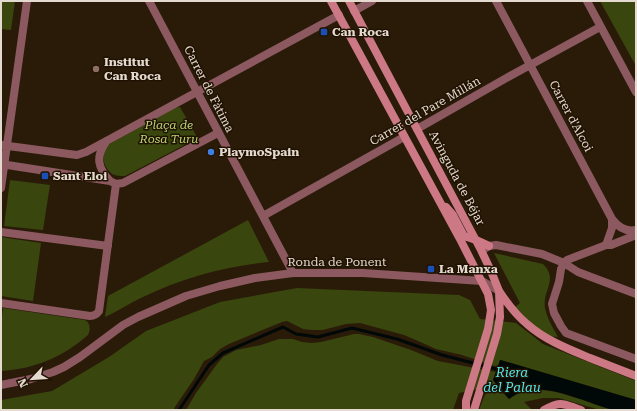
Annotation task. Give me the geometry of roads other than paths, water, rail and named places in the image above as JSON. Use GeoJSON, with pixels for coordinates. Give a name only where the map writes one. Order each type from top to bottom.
{"type":"FeatureCollection","features":[{"type":"Feature","properties":{"kind":"main road","name":"Avinguda de Béjar"},"geometry":{"type":"LineString","coordinates":[[331,1],[460,239],[488,294],[491,310],[488,329],[465,408]]}},
{"type":"Feature","properties":{"kind":"main road","name":"Avinguda de Béjar"},"geometry":{"type":"LineString","coordinates":[[349,1],[482,250],[499,291],[500,317],[497,334],[474,410]]}},
{"type":"Feature","properties":{"kind":"main road","name":"Carrer del Pare Millán"},"geometry":{"type":"LineString","coordinates":[[404,137],[417,129]]}},
{"type":"Feature","properties":{"kind":"main road","name":"Avinguda de Béjar"},"geometry":{"type":"LineString","coordinates":[[437,198],[453,215],[464,236],[489,246]]}},
{"type":"Feature","properties":{"kind":"main road","name":"Ronda de Ponent"},"geometry":{"type":"LineString","coordinates":[[499,291],[522,319],[538,333],[577,353],[636,376]]}},
{"type":"Feature","properties":{"kind":"main road"},"geometry":{"type":"LineString","coordinates":[[544,410],[555,404],[564,404],[581,410]]}},
{"type":"Feature","properties":{"kind":"street"},"geometry":{"type":"LineString","coordinates":[[1,188],[4,146],[27,1]]}},
{"type":"Feature","properties":{"kind":"street","name":"Carrer de Fàtima"},"geometry":{"type":"LineString","coordinates":[[149,1],[293,273]]}},
{"type":"Feature","properties":{"kind":"street"},"geometry":{"type":"LineString","coordinates":[[354,11],[372,1]]}},
{"type":"Feature","properties":{"kind":"street","name":"Carrer d'Alcoi"},"geometry":{"type":"LineString","coordinates":[[496,1],[612,220]]}},
{"type":"Feature","properties":{"kind":"street"},"geometry":{"type":"LineString","coordinates":[[586,1],[636,92]]}},
{"type":"Feature","properties":{"kind":"street"},"geometry":{"type":"LineString","coordinates":[[4,146],[69,154],[86,152],[339,15]]}},
{"type":"Feature","properties":{"kind":"street","name":"Carrer del Pare Millán"},"geometry":{"type":"LineString","coordinates":[[417,129],[600,27]]}},
{"type":"Feature","properties":{"kind":"street"},"geometry":{"type":"LineString","coordinates":[[3,164],[123,183],[218,133]]}},
{"type":"Feature","properties":{"kind":"street","name":"Carrer del Pare Millán"},"geometry":{"type":"LineString","coordinates":[[263,216],[404,137]]}},
{"type":"Feature","properties":{"kind":"street"},"geometry":{"type":"LineString","coordinates":[[106,141],[101,149],[99,160],[105,176],[113,182]]}},
{"type":"Feature","properties":{"kind":"street"},"geometry":{"type":"LineString","coordinates":[[1,303],[90,316],[96,315],[99,311],[108,246],[113,182]]}},
{"type":"Feature","properties":{"kind":"street"},"geometry":{"type":"LineString","coordinates":[[612,220],[624,229],[630,231],[636,230]]}},
{"type":"Feature","properties":{"kind":"street"},"geometry":{"type":"LineString","coordinates":[[606,244],[612,228],[612,220]]}},
{"type":"Feature","properties":{"kind":"street"},"geometry":{"type":"LineString","coordinates":[[1,232],[108,246]]}},
{"type":"Feature","properties":{"kind":"street"},"geometry":{"type":"LineString","coordinates":[[636,235],[611,245],[606,244],[567,260],[561,269],[559,282],[552,304],[554,314],[566,332],[636,359]]}},
{"type":"Feature","properties":{"kind":"street"},"geometry":{"type":"LineString","coordinates":[[482,250],[489,246],[496,246],[542,254],[564,263],[578,272],[636,294]]}},
{"type":"Feature","properties":{"kind":"street","name":"Ronda de Ponent"},"geometry":{"type":"LineString","coordinates":[[4,383],[31,379],[64,367],[124,325],[138,317],[186,296],[220,286],[256,278],[293,273],[363,272],[482,281],[499,291]]}},
{"type":"Feature","properties":{"kind":"water","name":"Riera del Palau"},"geometry":{"type":"Polygon","coordinates":[[[500,360],[636,400],[636,410],[614,410],[575,397],[547,390],[521,392],[509,399],[493,380],[500,360]]]}},
{"type":"Feature","properties":{"kind":"waterway","name":"Riera del Palau"},"geometry":{"type":"LineString","coordinates":[[179,410],[209,365],[223,353],[283,327],[296,334],[318,337],[352,328],[397,339],[442,355],[500,370]]}},
{"type":"Feature","properties":{"kind":"place","name":"Can Roca"},"geometry":{"type":"Point","coordinates":[324,32]}},
{"type":"Feature","properties":{"kind":"place","name":"Institut Can Roca"},"geometry":{"type":"Point","coordinates":[96,69]}},
{"type":"Feature","properties":{"kind":"place","name":"PlaymoSpain"},"geometry":{"type":"Point","coordinates":[211,152]}},
{"type":"Feature","properties":{"kind":"place","name":"Sant Eloi"},"geometry":{"type":"Point","coordinates":[45,176]}},
{"type":"Feature","properties":{"kind":"place","name":"La Manxa"},"geometry":{"type":"Point","coordinates":[431,269]}},
{"type":"Feature","properties":{"kind":"park label","name":"Plaça de Rosa Turu"},"geometry":{"type":"Point","coordinates":[169,132]}}]}
